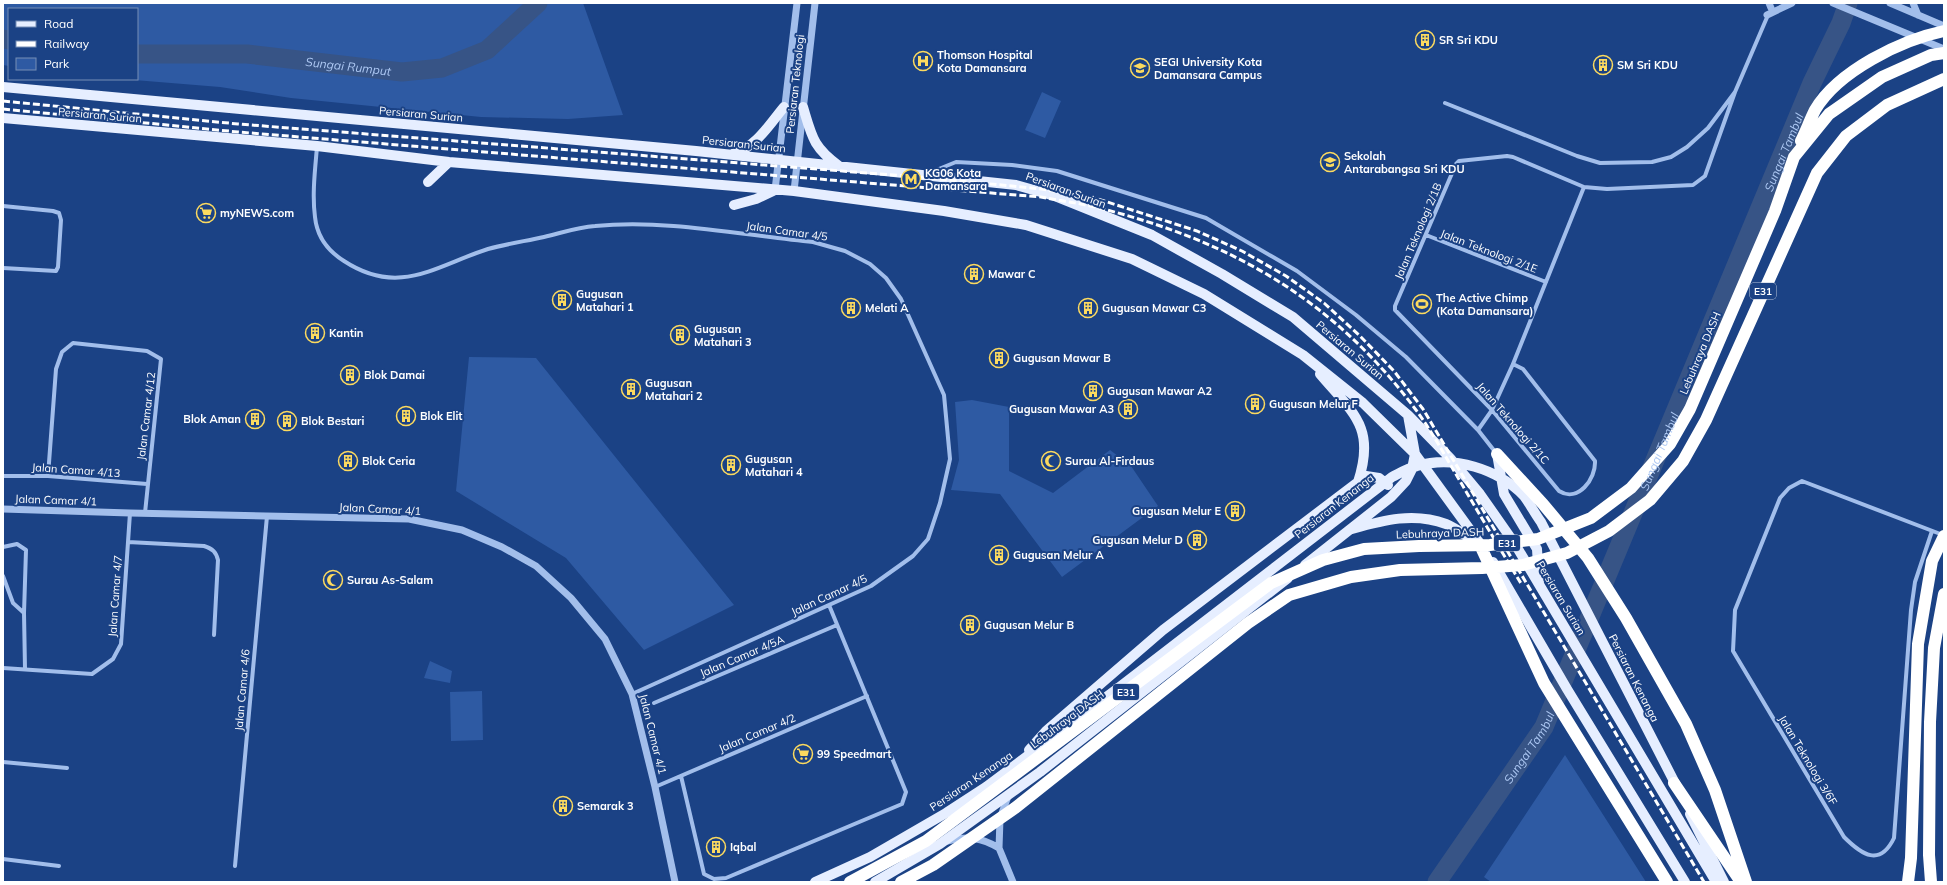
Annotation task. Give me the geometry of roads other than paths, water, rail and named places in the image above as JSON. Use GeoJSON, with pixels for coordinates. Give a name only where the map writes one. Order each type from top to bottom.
{"type":"FeatureCollection","features":[{"type":"Feature","properties":{"kind":"highway"},"geometry":{"type":"LineString","coordinates":[[1794,157],[1815,109],[1832,88],[1855,70],[1887,52],[1927,34],[1944,31]]}},
{"type":"Feature","properties":{"kind":"highway","name":"Lebuhraya DASH"},"geometry":{"type":"LineString","coordinates":[[850,882],[926,841],[1271,583],[1323,560],[1364,549],[1419,546],[1490,545],[1538,539],[1591,518],[1631,488],[1670,444],[1690,408],[1775,211],[1794,157],[1829,114],[1876,81],[1931,55],[1944,53]]}},
{"type":"Feature","properties":{"kind":"highway","name":"E31"},"geometry":{"type":"LineString","coordinates":[[901,882],[933,865],[1015,808],[1248,623],[1288,595],[1351,577],[1400,570],[1482,568],[1530,563],[1567,553],[1609,531],[1650,500],[1683,462],[1706,420],[1817,173],[1846,136],[1887,105],[1944,79]]}},
{"type":"Feature","properties":{"kind":"highway"},"geometry":{"type":"LineString","coordinates":[[1917,91],[1944,86]]}},
{"type":"Feature","properties":{"kind":"highway"},"geometry":{"type":"LineString","coordinates":[[1497,454],[1543,504],[1588,558],[1625,616],[1686,724],[1715,790],[1746,882]]}},
{"type":"Feature","properties":{"kind":"highway"},"geometry":{"type":"LineString","coordinates":[[1908,882],[1911,858],[1918,644],[1932,560],[1944,535]]}},
{"type":"Feature","properties":{"kind":"highway"},"geometry":{"type":"LineString","coordinates":[[1480,545],[1544,683],[1667,882]]}},
{"type":"Feature","properties":{"kind":"highway"},"geometry":{"type":"LineString","coordinates":[[1932,882],[1930,854],[1930,722],[1934,648],[1944,594]]}},
{"type":"Feature","properties":{"kind":"highway"},"geometry":{"type":"LineString","coordinates":[[1674,783],[1741,882]]}},
{"type":"Feature","properties":{"kind":"highway"},"geometry":{"type":"LineString","coordinates":[[1926,882],[1930,854]]}},
{"type":"Feature","properties":{"kind":"main road","name":"Persiaran Surian"},"geometry":{"type":"LineString","coordinates":[[3,87],[779,159],[839,167],[1016,185],[1055,196],[1152,236],[1222,274],[1293,317],[1408,415],[1450,458],[1480,494],[1539,583],[1716,882]]}},
{"type":"Feature","properties":{"kind":"main road"},"geometry":{"type":"LineString","coordinates":[[731,155],[743,151],[756,141],[784,107]]}},
{"type":"Feature","properties":{"kind":"main road"},"geometry":{"type":"LineString","coordinates":[[803,107],[812,139],[824,155],[839,167]]}},
{"type":"Feature","properties":{"kind":"main road","name":"Persiaran Surian"},"geometry":{"type":"LineString","coordinates":[[3,118],[317,146],[449,162],[794,191],[936,210],[1026,225],[1132,259],[1204,294],[1303,355],[1363,403],[1415,454],[1492,560],[1567,689],[1685,882]]}},
{"type":"Feature","properties":{"kind":"main road"},"geometry":{"type":"LineString","coordinates":[[428,182],[449,162]]}},
{"type":"Feature","properties":{"kind":"main road"},"geometry":{"type":"LineString","coordinates":[[734,204],[756,199],[775,190]]}},
{"type":"Feature","properties":{"kind":"main road"},"geometry":{"type":"LineString","coordinates":[[1303,355],[1358,419],[1365,444],[1364,463],[1358,482]]}},
{"type":"Feature","properties":{"kind":"main road"},"geometry":{"type":"LineString","coordinates":[[875,882],[940,844],[1046,767],[1391,497],[1406,481],[1412,469],[1415,454],[1408,415]]}},
{"type":"Feature","properties":{"kind":"main road"},"geometry":{"type":"LineString","coordinates":[[1497,454],[1504,494],[1537,549],[1539,583]]}},
{"type":"Feature","properties":{"kind":"main road","name":"Persiaran Kenanga"},"geometry":{"type":"LineString","coordinates":[[815,882],[870,857],[925,825],[1014,767],[1392,477],[1417,466],[1434,463],[1463,464],[1484,469],[1508,482],[1524,497],[1537,516],[1724,882]]}},
{"type":"Feature","properties":{"kind":"main road"},"geometry":{"type":"LineString","coordinates":[[1014,767],[1046,730],[1163,630],[1366,476],[1379,478],[1389,486],[1391,497]]}},
{"type":"Feature","properties":{"kind":"main road"},"geometry":{"type":"LineString","coordinates":[[1346,531],[1391,518],[1424,518],[1447,524],[1480,545]]}},
{"type":"Feature","properties":{"kind":"street","name":"Persiaran Teknologi"},"geometry":{"type":"LineString","coordinates":[[775,190],[797,3]]}},
{"type":"Feature","properties":{"kind":"street","name":"Persiaran Teknologi"},"geometry":{"type":"LineString","coordinates":[[794,191],[815,3]]}},
{"type":"Feature","properties":{"kind":"street"},"geometry":{"type":"LineString","coordinates":[[1767,15],[1792,3]]}},
{"type":"Feature","properties":{"kind":"street"},"geometry":{"type":"LineString","coordinates":[[1833,3],[1944,49]]}},
{"type":"Feature","properties":{"kind":"street"},"geometry":{"type":"LineString","coordinates":[[1890,3],[1944,26]]}},
{"type":"Feature","properties":{"kind":"street"},"geometry":{"type":"LineString","coordinates":[[1913,3],[1918,15]]}},
{"type":"Feature","properties":{"kind":"street"},"geometry":{"type":"LineString","coordinates":[[1478,430],[1492,410],[1513,364],[1584,186],[1606,189],[1693,185],[1705,176],[1735,92],[1771,5]]}},
{"type":"Feature","properties":{"kind":"street"},"geometry":{"type":"LineString","coordinates":[[1445,103],[1577,156],[1600,163],[1635,163],[1652,162],[1671,157],[1687,147],[1708,128],[1735,92]]}},
{"type":"Feature","properties":{"kind":"street","name":"Jalan Camar 4/5"},"geometry":{"type":"LineString","coordinates":[[317,146],[314,218],[320,236],[331,253],[353,267],[384,277],[406,277],[426,274],[488,249],[594,226],[631,224],[692,228],[813,242],[845,251],[870,264],[886,278],[901,299],[944,395],[950,459],[940,503],[928,539],[924,546],[913,556],[871,586],[632,694]]}},
{"type":"Feature","properties":{"kind":"street","name":"Jalan Teknologi 2/1B"},"geometry":{"type":"LineString","coordinates":[[1395,310],[1459,161],[1513,157],[1584,186]]}},
{"type":"Feature","properties":{"kind":"street"},"geometry":{"type":"LineString","coordinates":[[924,175],[956,162],[1012,165],[1057,171],[1206,218],[1297,271],[1356,316],[1406,357],[1478,430],[1497,454]]}},
{"type":"Feature","properties":{"kind":"street"},"geometry":{"type":"LineString","coordinates":[[3,206],[53,211],[59,213],[61,220],[58,267],[56,271],[3,268]]}},
{"type":"Feature","properties":{"kind":"street","name":"Jalan Teknologi 2/1E"},"geometry":{"type":"LineString","coordinates":[[1426,235],[1546,282]]}},
{"type":"Feature","properties":{"kind":"street","name":"Jalan Teknologi 2/1C"},"geometry":{"type":"LineString","coordinates":[[1395,310],[1492,410],[1559,491],[1564,494],[1575,494],[1584,489],[1594,468],[1595,461],[1523,369],[1513,364]]}},
{"type":"Feature","properties":{"kind":"street","name":"Jalan Camar 4/12"},"geometry":{"type":"LineString","coordinates":[[48,476],[56,370],[62,352],[73,343],[147,351],[161,359],[145,514]]}},
{"type":"Feature","properties":{"kind":"street","name":"Jalan Camar 4/13"},"geometry":{"type":"LineString","coordinates":[[3,476],[48,476],[147,484]]}},
{"type":"Feature","properties":{"kind":"street","name":"Jalan Teknologi 3/6F"},"geometry":{"type":"LineString","coordinates":[[1932,531],[1915,582],[1911,610],[1894,838],[1889,848],[1878,855],[1868,856],[1856,849],[1844,837],[1733,651],[1735,610],[1780,498],[1789,488],[1802,481],[1944,535]]}},
{"type":"Feature","properties":{"kind":"street","name":"Jalan Camar 4/1"},"geometry":{"type":"LineString","coordinates":[[3,508],[145,514],[409,519],[462,530],[502,547],[536,566],[571,598],[606,638],[632,694],[655,787],[675,882]]}},
{"type":"Feature","properties":{"kind":"street","name":"Jalan Camar 4/7"},"geometry":{"type":"LineString","coordinates":[[3,668],[92,674],[113,659],[121,644],[130,513]]}},
{"type":"Feature","properties":{"kind":"street","name":"Jalan Camar 4/6"},"geometry":{"type":"LineString","coordinates":[[235,866],[267,516]]}},
{"type":"Feature","properties":{"kind":"street"},"geometry":{"type":"LineString","coordinates":[[128,542],[204,546],[211,548],[216,553],[218,560],[214,635]]}},
{"type":"Feature","properties":{"kind":"street"},"geometry":{"type":"LineString","coordinates":[[3,547],[17,544],[26,550],[24,613],[25,669]]}},
{"type":"Feature","properties":{"kind":"street"},"geometry":{"type":"LineString","coordinates":[[3,576],[13,603],[24,613]]}},
{"type":"Feature","properties":{"kind":"street"},"geometry":{"type":"LineString","coordinates":[[681,776],[704,874],[714,879],[726,878],[902,804],[906,792],[829,605]]}},
{"type":"Feature","properties":{"kind":"street","name":"Jalan Camar 4/5A"},"geometry":{"type":"LineString","coordinates":[[654,703],[837,625]]}},
{"type":"Feature","properties":{"kind":"street","name":"Jalan Camar 4/2"},"geometry":{"type":"LineString","coordinates":[[655,787],[867,696]]}},
{"type":"Feature","properties":{"kind":"street"},"geometry":{"type":"LineString","coordinates":[[3,762],[67,768]]}},
{"type":"Feature","properties":{"kind":"street"},"geometry":{"type":"LineString","coordinates":[[1010,792],[1000,819],[999,848],[1013,882]]}},
{"type":"Feature","properties":{"kind":"street"},"geometry":{"type":"LineString","coordinates":[[940,844],[956,839],[973,837],[987,841],[999,848]]}},
{"type":"Feature","properties":{"kind":"street"},"geometry":{"type":"LineString","coordinates":[[3,859],[59,866]]}},
{"type":"Feature","properties":{"kind":"waterway","name":"Sungai Rumput"},"geometry":{"type":"LineString","coordinates":[[138,54],[247,54],[402,72],[442,68],[487,50],[538,3]]}},
{"type":"Feature","properties":{"kind":"waterway","name":"Sungai Tambul"},"geometry":{"type":"LineString","coordinates":[[1437,882],[1544,727],[1812,83],[1841,23],[1848,3]]}},
{"type":"Feature","properties":{"kind":"waterway","name":"Sungai Rumput"},"geometry":{"type":"LineString","coordinates":[[3,39],[8,40]]}},
{"type":"Feature","properties":{"kind":"railway"},"geometry":{"type":"LineString","coordinates":[[3,101],[238,124],[919,177],[1042,189],[1098,199],[1197,231],[1242,251],[1286,276],[1324,303],[1360,336],[1394,371],[1423,409],[1704,882]]}},
{"type":"Feature","properties":{"kind":"railway"},"geometry":{"type":"LineString","coordinates":[[3,109],[238,132],[1041,197],[1092,206],[1147,222],[1193,238],[1235,257],[1276,280],[1314,306],[1350,336],[1384,371],[1422,418],[1522,585]]}},
{"type":"Feature","properties":{"kind":"place","name":"SR Sri KDU"},"geometry":{"type":"Point","coordinates":[1425,40]}},
{"type":"Feature","properties":{"kind":"place","name":"Thomson Hospital Kota Damansara"},"geometry":{"type":"Point","coordinates":[923,61]}},
{"type":"Feature","properties":{"kind":"place","name":"SM Sri KDU"},"geometry":{"type":"Point","coordinates":[1603,65]}},
{"type":"Feature","properties":{"kind":"place","name":"SEGI University Kota Damansara Campus"},"geometry":{"type":"Point","coordinates":[1140,68]}},
{"type":"Feature","properties":{"kind":"place","name":"Sekolah Antarabangsa Sri KDU"},"geometry":{"type":"Point","coordinates":[1330,162]}},
{"type":"Feature","properties":{"kind":"place","name":"KG06 Kota Damansara"},"geometry":{"type":"Point","coordinates":[911,179]}},
{"type":"Feature","properties":{"kind":"place","name":"myNEWS.com"},"geometry":{"type":"Point","coordinates":[206,213]}},
{"type":"Feature","properties":{"kind":"place","name":"Mawar C"},"geometry":{"type":"Point","coordinates":[974,274]}},
{"type":"Feature","properties":{"kind":"place","name":"Gugusan Matahari 1"},"geometry":{"type":"Point","coordinates":[562,300]}},
{"type":"Feature","properties":{"kind":"place","name":"The Active Chimp (Kota Damansara)"},"geometry":{"type":"Point","coordinates":[1422,304]}},
{"type":"Feature","properties":{"kind":"place","name":"Melati A"},"geometry":{"type":"Point","coordinates":[851,308]}},
{"type":"Feature","properties":{"kind":"place","name":"Gugusan Mawar C3"},"geometry":{"type":"Point","coordinates":[1088,308]}},
{"type":"Feature","properties":{"kind":"place","name":"Kantin"},"geometry":{"type":"Point","coordinates":[315,333]}},
{"type":"Feature","properties":{"kind":"place","name":"Gugusan Matahari 3"},"geometry":{"type":"Point","coordinates":[680,335]}},
{"type":"Feature","properties":{"kind":"place","name":"Gugusan Mawar B"},"geometry":{"type":"Point","coordinates":[999,358]}},
{"type":"Feature","properties":{"kind":"place","name":"Blok Damai"},"geometry":{"type":"Point","coordinates":[350,375]}},
{"type":"Feature","properties":{"kind":"place","name":"Gugusan Matahari 2"},"geometry":{"type":"Point","coordinates":[631,389]}},
{"type":"Feature","properties":{"kind":"place","name":"Gugusan Mawar A2"},"geometry":{"type":"Point","coordinates":[1093,391]}},
{"type":"Feature","properties":{"kind":"place","name":"Gugusan Melur F"},"geometry":{"type":"Point","coordinates":[1255,404]}},
{"type":"Feature","properties":{"kind":"place","name":"Gugusan Mawar A3"},"geometry":{"type":"Point","coordinates":[1128,409]}},
{"type":"Feature","properties":{"kind":"place","name":"Blok Elit"},"geometry":{"type":"Point","coordinates":[406,416]}},
{"type":"Feature","properties":{"kind":"place","name":"Blok Aman"},"geometry":{"type":"Point","coordinates":[255,419]}},
{"type":"Feature","properties":{"kind":"place","name":"Blok Bestari"},"geometry":{"type":"Point","coordinates":[287,421]}},
{"type":"Feature","properties":{"kind":"place","name":"Blok Ceria"},"geometry":{"type":"Point","coordinates":[348,461]}},
{"type":"Feature","properties":{"kind":"place","name":"Surau Al-Firdaus"},"geometry":{"type":"Point","coordinates":[1051,461]}},
{"type":"Feature","properties":{"kind":"place","name":"Gugusan Matahari 4"},"geometry":{"type":"Point","coordinates":[731,465]}},
{"type":"Feature","properties":{"kind":"place","name":"Gugusan Melur E"},"geometry":{"type":"Point","coordinates":[1235,511]}},
{"type":"Feature","properties":{"kind":"place","name":"Gugusan Melur D"},"geometry":{"type":"Point","coordinates":[1197,540]}},
{"type":"Feature","properties":{"kind":"place","name":"Gugusan Melur A"},"geometry":{"type":"Point","coordinates":[999,555]}},
{"type":"Feature","properties":{"kind":"place","name":"Surau As-Salam"},"geometry":{"type":"Point","coordinates":[333,580]}},
{"type":"Feature","properties":{"kind":"place","name":"Gugusan Melur B"},"geometry":{"type":"Point","coordinates":[970,625]}},
{"type":"Feature","properties":{"kind":"place","name":"99 Speedmart"},"geometry":{"type":"Point","coordinates":[803,754]}},
{"type":"Feature","properties":{"kind":"place","name":"Semarak 3"},"geometry":{"type":"Point","coordinates":[563,806]}},
{"type":"Feature","properties":{"kind":"place","name":"Iqbal"},"geometry":{"type":"Point","coordinates":[716,847]}}]}
